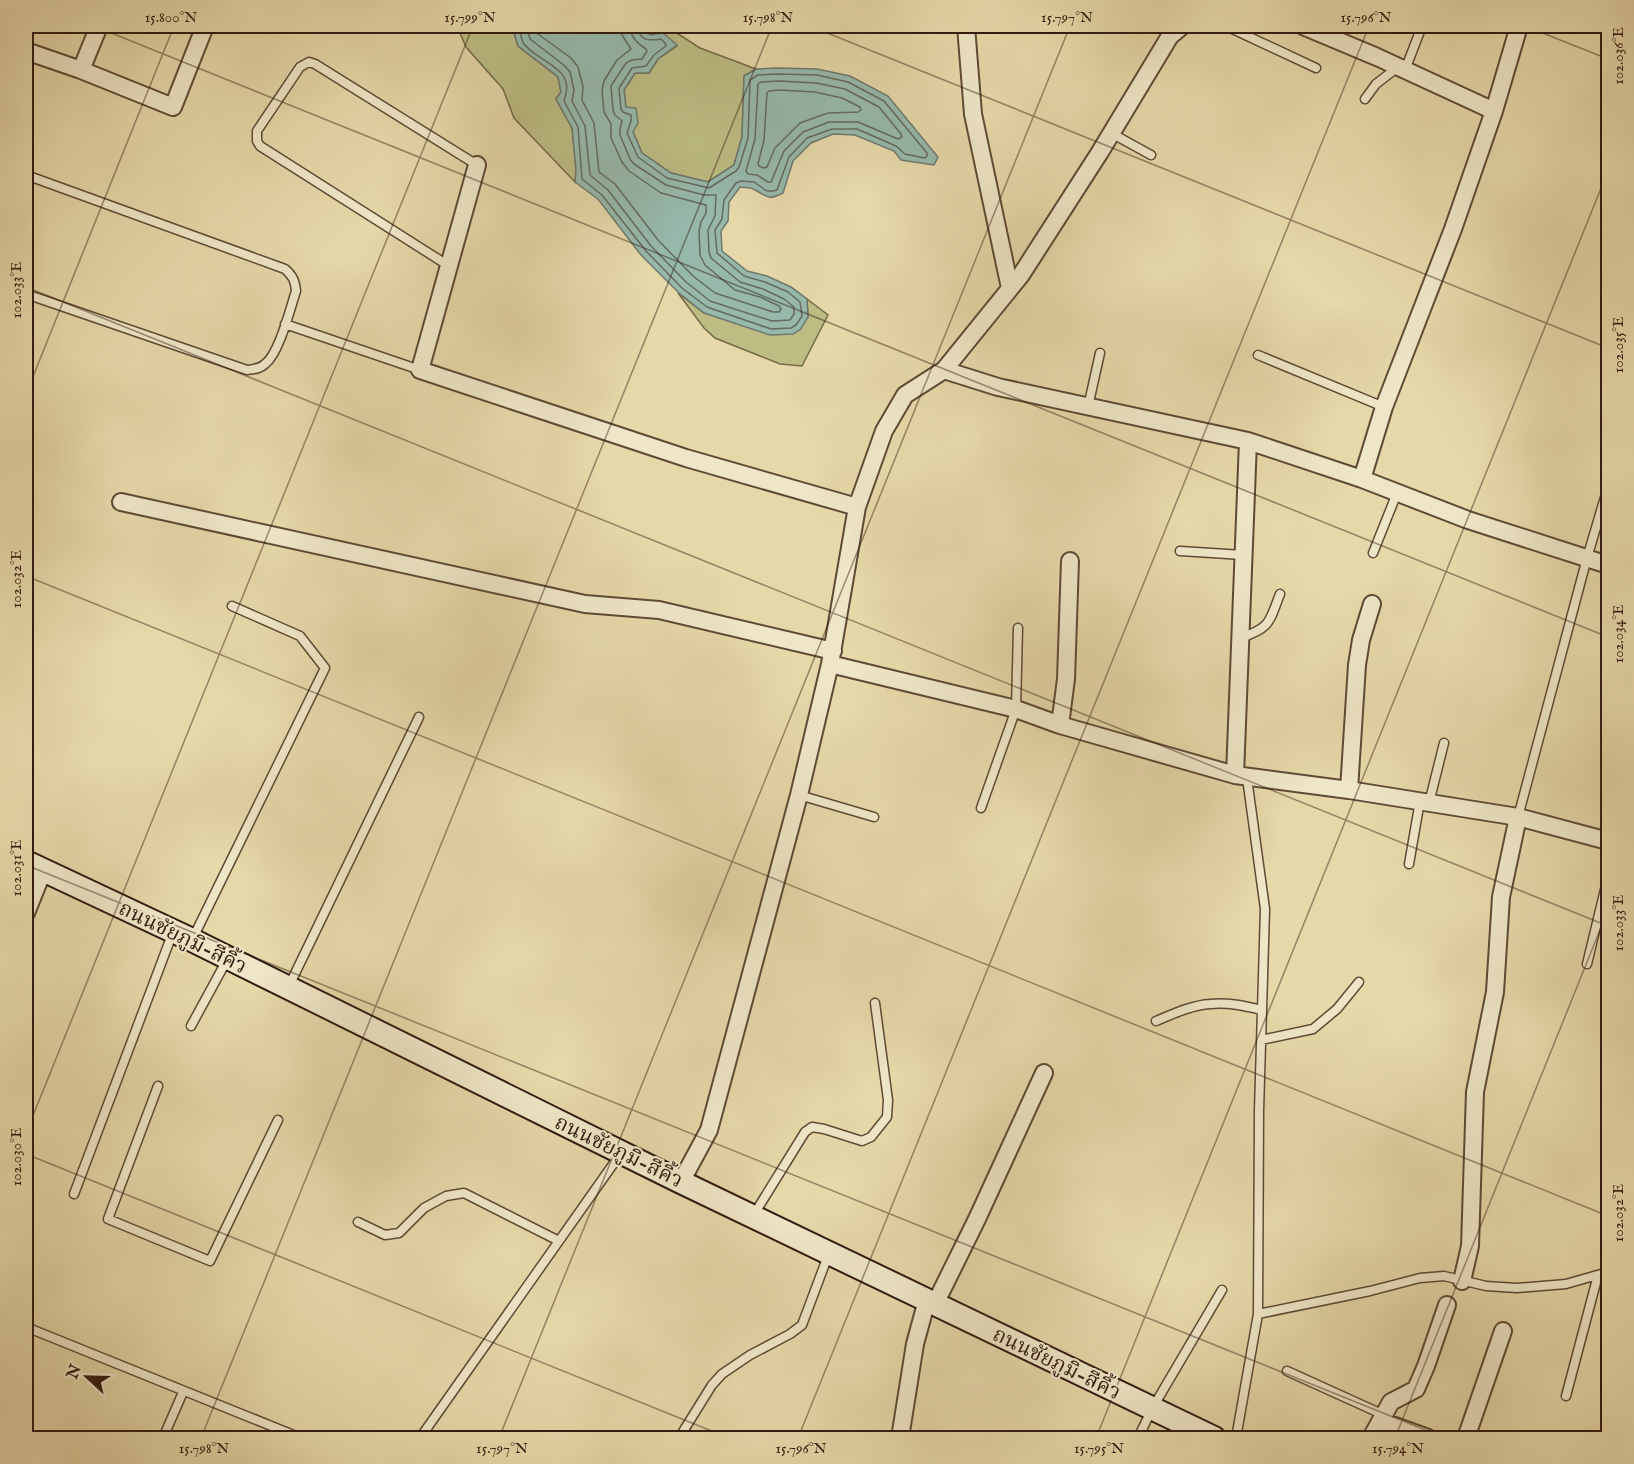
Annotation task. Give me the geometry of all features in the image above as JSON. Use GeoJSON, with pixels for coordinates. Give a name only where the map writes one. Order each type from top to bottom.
{"type":"FeatureCollection","features":[{"type":"Feature","properties":{"kind":"main road","name":"ถนนชัยภูมิ-สีคิ้ว"},"geometry":{"type":"LineString","coordinates":[[34,867],[183,936],[681,1182],[1214,1438]]}},
{"type":"Feature","properties":{"kind":"street"},"geometry":{"type":"LineString","coordinates":[[81,70],[99,26]]}},
{"type":"Feature","properties":{"kind":"street"},"geometry":{"type":"LineString","coordinates":[[26,51],[81,70],[173,107],[205,26]]}},
{"type":"Feature","properties":{"kind":"street"},"geometry":{"type":"LineString","coordinates":[[966,26],[974,114],[1010,288]]}},
{"type":"Feature","properties":{"kind":"street"},"geometry":{"type":"LineString","coordinates":[[681,1182],[709,1130],[799,795],[832,658],[857,507],[884,431],[905,395],[944,370],[1021,275],[1170,36],[1182,26]]}},
{"type":"Feature","properties":{"kind":"street"},"geometry":{"type":"LineString","coordinates":[[1303,26],[1494,111]]}},
{"type":"Feature","properties":{"kind":"street"},"geometry":{"type":"LineString","coordinates":[[1362,479],[1384,407],[1453,229],[1494,111],[1519,26]]}},
{"type":"Feature","properties":{"kind":"street"},"geometry":{"type":"LineString","coordinates":[[477,165],[420,370],[686,458],[857,507]]}},
{"type":"Feature","properties":{"kind":"street"},"geometry":{"type":"LineString","coordinates":[[944,370],[998,387],[1248,441],[1362,479],[1468,520],[1608,565]]}},
{"type":"Feature","properties":{"kind":"street"},"geometry":{"type":"LineString","coordinates":[[1241,777],[1240,638],[1248,441]]}},
{"type":"Feature","properties":{"kind":"street"},"geometry":{"type":"LineString","coordinates":[[121,502],[585,604],[659,610],[1016,709],[1241,777],[1349,790],[1518,817],[1608,841]]}},
{"type":"Feature","properties":{"kind":"street"},"geometry":{"type":"LineString","coordinates":[[1060,724],[1066,679],[1070,561]]}},
{"type":"Feature","properties":{"kind":"street"},"geometry":{"type":"LineString","coordinates":[[1349,790],[1357,665],[1361,640],[1372,604]]}},
{"type":"Feature","properties":{"kind":"street"},"geometry":{"type":"LineString","coordinates":[[1462,1281],[1470,1246],[1475,1092],[1495,992],[1501,897],[1518,817]]}},
{"type":"Feature","properties":{"kind":"street"},"geometry":{"type":"LineString","coordinates":[[26,913],[34,867]]}},
{"type":"Feature","properties":{"kind":"street"},"geometry":{"type":"LineString","coordinates":[[900,1438],[915,1344],[931,1302],[977,1219],[1044,1073]]}},
{"type":"Feature","properties":{"kind":"street"},"geometry":{"type":"LineString","coordinates":[[1371,1438],[1391,1402],[1416,1389],[1447,1305]]}},
{"type":"Feature","properties":{"kind":"street"},"geometry":{"type":"LineString","coordinates":[[1466,1438],[1503,1331]]}},
{"type":"Feature","properties":{"kind":"street"},"geometry":{"type":"LineString","coordinates":[[1383,1418],[1428,1438]]}},
{"type":"Feature","properties":{"kind":"lane"},"geometry":{"type":"LineString","coordinates":[[1226,26],[1316,68]]}},
{"type":"Feature","properties":{"kind":"lane"},"geometry":{"type":"LineString","coordinates":[[1365,99],[1376,84],[1402,69],[1422,26]]}},
{"type":"Feature","properties":{"kind":"lane"},"geometry":{"type":"LineString","coordinates":[[449,266],[260,146],[257,141],[257,131],[300,67],[309,62],[477,165]]}},
{"type":"Feature","properties":{"kind":"lane"},"geometry":{"type":"LineString","coordinates":[[1111,133],[1151,155]]}},
{"type":"Feature","properties":{"kind":"lane"},"geometry":{"type":"LineString","coordinates":[[26,175],[285,269],[296,281],[296,291],[275,352],[268,363],[260,368],[248,370],[26,294]]}},
{"type":"Feature","properties":{"kind":"lane"},"geometry":{"type":"LineString","coordinates":[[285,324],[420,370]]}},
{"type":"Feature","properties":{"kind":"lane"},"geometry":{"type":"LineString","coordinates":[[1088,407],[1100,353]]}},
{"type":"Feature","properties":{"kind":"lane"},"geometry":{"type":"LineString","coordinates":[[1258,355],[1384,407]]}},
{"type":"Feature","properties":{"kind":"lane"},"geometry":{"type":"LineString","coordinates":[[1518,817],[1608,487]]}},
{"type":"Feature","properties":{"kind":"lane"},"geometry":{"type":"LineString","coordinates":[[1373,553],[1397,493]]}},
{"type":"Feature","properties":{"kind":"lane"},"geometry":{"type":"LineString","coordinates":[[1180,551],[1243,555]]}},
{"type":"Feature","properties":{"kind":"lane"},"geometry":{"type":"LineString","coordinates":[[1240,638],[1257,633],[1267,625],[1280,594]]}},
{"type":"Feature","properties":{"kind":"lane"},"geometry":{"type":"LineString","coordinates":[[74,1194],[183,936],[325,668],[300,636],[232,606]]}},
{"type":"Feature","properties":{"kind":"lane"},"geometry":{"type":"LineString","coordinates":[[981,808],[1016,709],[1018,628]]}},
{"type":"Feature","properties":{"kind":"lane"},"geometry":{"type":"LineString","coordinates":[[288,988],[419,717]]}},
{"type":"Feature","properties":{"kind":"lane"},"geometry":{"type":"LineString","coordinates":[[1409,864],[1424,802],[1444,742]]}},
{"type":"Feature","properties":{"kind":"lane"},"geometry":{"type":"LineString","coordinates":[[1236,1438],[1258,1314],[1259,1111],[1265,909],[1241,777]]}},
{"type":"Feature","properties":{"kind":"lane"},"geometry":{"type":"LineString","coordinates":[[799,795],[874,817]]}},
{"type":"Feature","properties":{"kind":"lane"},"geometry":{"type":"LineString","coordinates":[[1587,964],[1608,877]]}},
{"type":"Feature","properties":{"kind":"lane"},"geometry":{"type":"LineString","coordinates":[[191,1026],[228,958]]}},
{"type":"Feature","properties":{"kind":"lane"},"geometry":{"type":"LineString","coordinates":[[1261,1040],[1313,1029],[1337,1009],[1359,982]]}},
{"type":"Feature","properties":{"kind":"lane"},"geometry":{"type":"LineString","coordinates":[[752,1216],[805,1132],[812,1127],[862,1141],[871,1137],[887,1117],[888,1100],[874,1003]]}},
{"type":"Feature","properties":{"kind":"lane"},"geometry":{"type":"LineString","coordinates":[[1156,1021],[1210,1004],[1240,1005],[1262,1010]]}},
{"type":"Feature","properties":{"kind":"lane"},"geometry":{"type":"LineString","coordinates":[[158,1086],[108,1219],[210,1261],[278,1120]]}},
{"type":"Feature","properties":{"kind":"lane"},"geometry":{"type":"LineString","coordinates":[[420,1438],[621,1152]]}},
{"type":"Feature","properties":{"kind":"lane"},"geometry":{"type":"LineString","coordinates":[[358,1222],[386,1235],[399,1233],[424,1208],[446,1196],[464,1193],[559,1241]]}},
{"type":"Feature","properties":{"kind":"lane"},"geometry":{"type":"LineString","coordinates":[[679,1438],[712,1385],[722,1374],[802,1325],[829,1253]]}},
{"type":"Feature","properties":{"kind":"lane"},"geometry":{"type":"LineString","coordinates":[[1258,1314],[1370,1291],[1420,1278],[1444,1276],[1486,1286],[1517,1288],[1566,1284],[1608,1272]]}},
{"type":"Feature","properties":{"kind":"lane"},"geometry":{"type":"LineString","coordinates":[[1566,1396],[1598,1275]]}},
{"type":"Feature","properties":{"kind":"lane"},"geometry":{"type":"LineString","coordinates":[[1138,1438],[1152,1409],[1222,1290]]}},
{"type":"Feature","properties":{"kind":"lane"},"geometry":{"type":"LineString","coordinates":[[26,1339],[28,1328],[295,1437]]}},
{"type":"Feature","properties":{"kind":"lane"},"geometry":{"type":"LineString","coordinates":[[1287,1371],[1383,1418]]}},
{"type":"Feature","properties":{"kind":"lane"},"geometry":{"type":"LineString","coordinates":[[163,1438],[183,1392]]}},
{"type":"Feature","properties":{"kind":"green space"},"geometry":{"type":"Polygon","coordinates":[[[457,26],[512,26],[518,46],[558,77],[561,92],[556,99],[572,128],[575,182],[514,118],[503,89],[466,47],[457,26]]]}},
{"type":"Feature","properties":{"kind":"green space"},"geometry":{"type":"Polygon","coordinates":[[[642,26],[666,26],[700,48],[756,69],[744,76],[742,137],[734,165],[708,182],[671,173],[642,153],[633,132],[624,90],[635,73],[649,73],[658,59],[677,46],[650,35],[642,26]]]}},
{"type":"Feature","properties":{"kind":"green space"},"geometry":{"type":"Polygon","coordinates":[[[678,293],[704,313],[808,317],[807,299],[828,315],[802,366],[780,364],[715,338],[704,328],[678,293]]]}},
{"type":"Feature","properties":{"kind":"water"},"geometry":{"type":"Polygon","coordinates":[[[512,26],[642,26],[650,35],[663,33],[677,45],[658,59],[649,73],[635,73],[624,90],[626,107],[636,108],[638,123],[633,132],[642,153],[671,173],[708,182],[734,165],[742,137],[744,76],[756,69],[817,69],[850,76],[888,96],[938,157],[934,165],[901,160],[894,151],[855,135],[833,134],[811,143],[793,161],[783,193],[771,197],[752,188],[740,187],[729,202],[728,221],[721,231],[722,251],[747,271],[767,276],[791,287],[807,299],[808,317],[800,330],[793,334],[770,335],[704,313],[678,292],[641,255],[598,199],[575,182],[572,128],[556,99],[561,92],[558,77],[518,46],[512,26]]]}}]}
